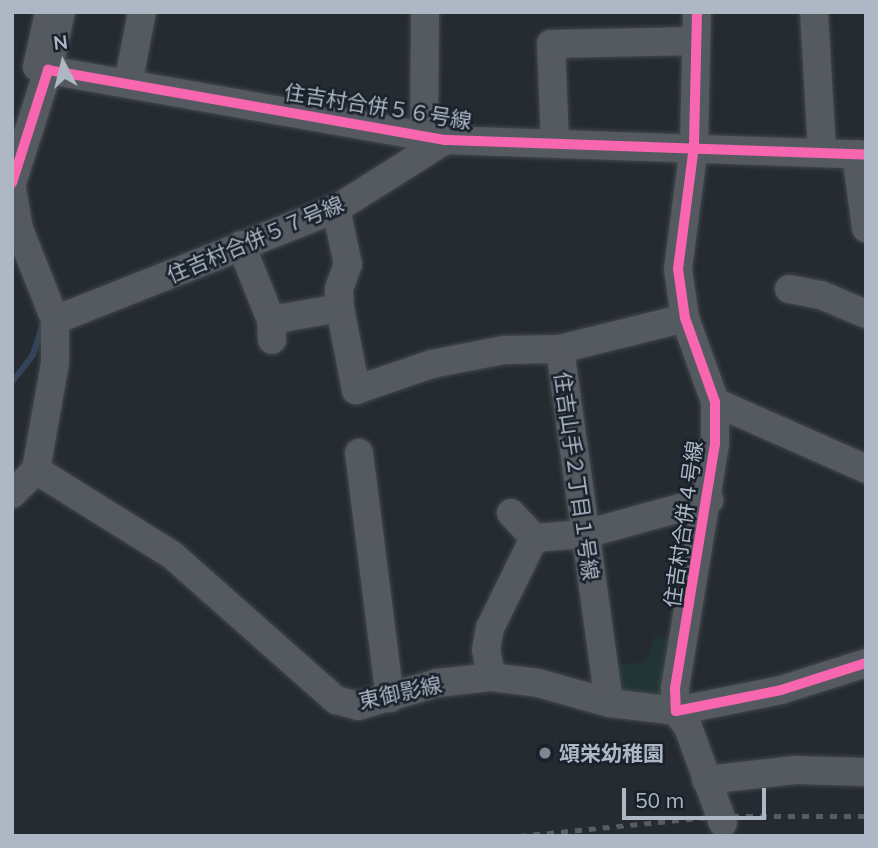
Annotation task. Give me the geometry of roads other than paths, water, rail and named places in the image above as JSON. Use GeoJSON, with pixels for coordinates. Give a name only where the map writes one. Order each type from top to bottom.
{"type":"FeatureCollection","features":[{"type":"Feature","properties":{"kind":"street"},"geometry":{"type":"LineString","coordinates":[[44,67],[49,12]]}},
{"type":"Feature","properties":{"kind":"street"},"geometry":{"type":"LineString","coordinates":[[12,494],[36,470],[55,363],[55,320],[19,229],[12,186],[61,12]]}},
{"type":"Feature","properties":{"kind":"street"},"geometry":{"type":"LineString","coordinates":[[128,84],[142,12]]}},
{"type":"Feature","properties":{"kind":"street"},"geometry":{"type":"LineString","coordinates":[[425,12],[435,138]]}},
{"type":"Feature","properties":{"kind":"street","name":"住吉村合併４号線"},"geometry":{"type":"LineString","coordinates":[[676,711],[675,688],[709,500],[715,402],[685,318],[678,269],[694,146],[697,12]]}},
{"type":"Feature","properties":{"kind":"street"},"geometry":{"type":"LineString","coordinates":[[814,12],[822,151]]}},
{"type":"Feature","properties":{"kind":"street"},"geometry":{"type":"LineString","coordinates":[[555,143],[551,44],[696,40]]}},
{"type":"Feature","properties":{"kind":"street","name":"住吉村合併５６号線"},"geometry":{"type":"LineString","coordinates":[[44,67],[435,138],[861,154]]}},
{"type":"Feature","properties":{"kind":"street","name":"住吉村合併５７号線"},"geometry":{"type":"LineString","coordinates":[[55,320],[336,209],[435,138]]}},
{"type":"Feature","properties":{"kind":"street"},"geometry":{"type":"LineString","coordinates":[[861,154],[866,228]]}},
{"type":"Feature","properties":{"kind":"street","name":"住吉山手２丁目１号線"},"geometry":{"type":"LineString","coordinates":[[336,209],[348,264],[339,289],[340,308],[356,390],[432,364],[504,350],[560,349],[609,703]]}},
{"type":"Feature","properties":{"kind":"street"},"geometry":{"type":"LineString","coordinates":[[240,245],[271,330],[340,308]]}},
{"type":"Feature","properties":{"kind":"street"},"geometry":{"type":"LineString","coordinates":[[789,289],[821,295],[866,314]]}},
{"type":"Feature","properties":{"kind":"street"},"geometry":{"type":"LineString","coordinates":[[560,349],[685,318]]}},
{"type":"Feature","properties":{"kind":"street"},"geometry":{"type":"LineString","coordinates":[[715,402],[866,469]]}},
{"type":"Feature","properties":{"kind":"street"},"geometry":{"type":"LineString","coordinates":[[359,453],[390,698]]}},
{"type":"Feature","properties":{"kind":"street","name":"東御影線"},"geometry":{"type":"LineString","coordinates":[[36,470],[172,555],[337,700],[358,706],[437,683],[491,677],[538,683],[609,703],[676,711],[782,690],[866,663]]}},
{"type":"Feature","properties":{"kind":"street"},"geometry":{"type":"LineString","coordinates":[[534,538],[585,534],[709,500]]}},
{"type":"Feature","properties":{"kind":"street"},"geometry":{"type":"LineString","coordinates":[[511,513],[534,538]]}},
{"type":"Feature","properties":{"kind":"street"},"geometry":{"type":"LineString","coordinates":[[491,677],[486,650],[490,628],[534,538]]}},
{"type":"Feature","properties":{"kind":"street"},"geometry":{"type":"LineString","coordinates":[[676,711],[688,727],[723,823]]}},
{"type":"Feature","properties":{"kind":"street"},"geometry":{"type":"LineString","coordinates":[[706,780],[794,770],[866,772]]}},
{"type":"Feature","properties":{"kind":"waterway"},"geometry":{"type":"LineString","coordinates":[[12,382],[33,355],[42,326]]}},
{"type":"Feature","properties":{"kind":"railway"},"geometry":{"type":"LineString","coordinates":[[519,836],[718,816],[866,816]]}},
{"type":"Feature","properties":{"kind":"place","name":"頌栄幼稚園"},"geometry":{"type":"Point","coordinates":[545,753]}}]}
